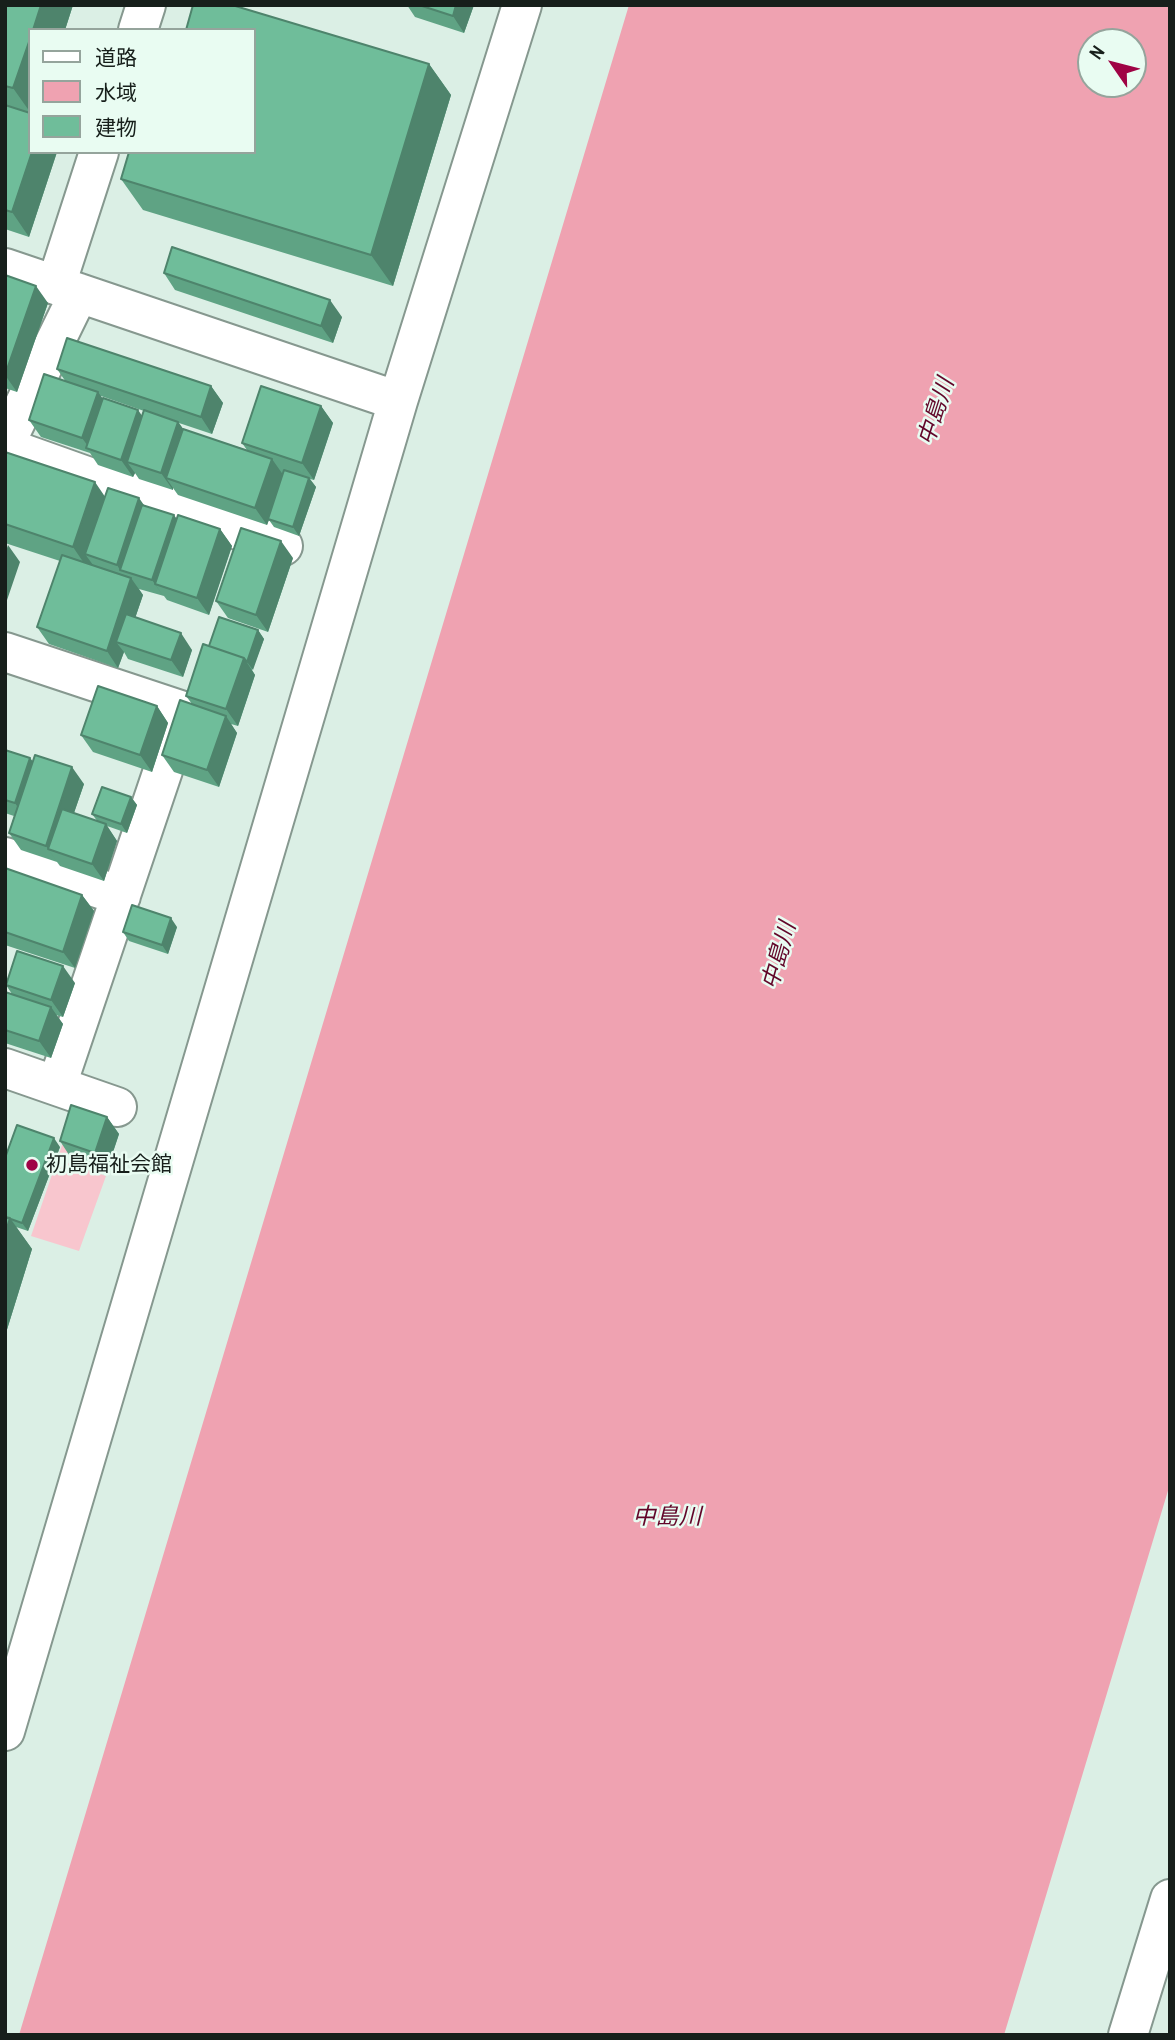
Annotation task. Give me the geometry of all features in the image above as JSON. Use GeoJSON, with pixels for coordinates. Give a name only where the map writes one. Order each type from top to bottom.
{"type":"FeatureCollection","features":[{"type":"Feature","properties":{"kind":"street"},"geometry":{"type":"LineString","coordinates":[[139,28],[146,5]]}},
{"type":"Feature","properties":{"kind":"street"},"geometry":{"type":"LineString","coordinates":[[5,1731],[398,401],[522,5]]}},
{"type":"Feature","properties":{"kind":"street"},"geometry":{"type":"LineString","coordinates":[[99,154],[67,289],[5,445],[283,546]]}},
{"type":"Feature","properties":{"kind":"street"},"geometry":{"type":"LineString","coordinates":[[5,268],[398,401]]}},
{"type":"Feature","properties":{"kind":"street"},"geometry":{"type":"LineString","coordinates":[[5,652],[183,711],[57,1085]]}},
{"type":"Feature","properties":{"kind":"street"},"geometry":{"type":"LineString","coordinates":[[5,857],[121,896]]}},
{"type":"Feature","properties":{"kind":"street"},"geometry":{"type":"LineString","coordinates":[[5,1068],[117,1107]]}},
{"type":"Feature","properties":{"kind":"street"},"geometry":{"type":"LineString","coordinates":[[1128,2035],[1170,1899]]}},
{"type":"Feature","properties":{"kind":"shaded area"},"geometry":{"type":"Polygon","coordinates":[[[71,1119],[78,1122],[65,1162],[106,1176],[79,1251],[31,1236],[71,1119]]]}},
{"type":"Feature","properties":{"kind":"water","name":"中島川"},"geometry":{"type":"Polygon","coordinates":[[[629,5],[1170,5],[1170,1484],[1004,2035],[19,2035],[629,5]]]}},
{"type":"Feature","properties":{"kind":"building"},"geometry":{"type":"Polygon","coordinates":[[[5,5],[41,5],[34,28],[28,28],[28,45],[13,88],[5,86],[5,5]]]}},
{"type":"Feature","properties":{"kind":"building"},"geometry":{"type":"Polygon","coordinates":[[[193,5],[232,5],[429,64],[371,255],[121,179],[128,154],[256,154],[256,28],[187,28],[193,5]]]}},
{"type":"Feature","properties":{"kind":"building"},"geometry":{"type":"Polygon","coordinates":[[[419,5],[456,5],[453,16],[419,5]]]}},
{"type":"Feature","properties":{"kind":"building"},"geometry":{"type":"Polygon","coordinates":[[[5,105],[28,112],[28,154],[31,154],[12,212],[5,210],[5,105]]]}},
{"type":"Feature","properties":{"kind":"building"},"geometry":{"type":"Polygon","coordinates":[[[172,247],[330,300],[321,326],[164,273],[172,247]]]}},
{"type":"Feature","properties":{"kind":"building"},"geometry":{"type":"Polygon","coordinates":[[[5,275],[36,286],[5,375],[5,275]]]}},
{"type":"Feature","properties":{"kind":"building"},"geometry":{"type":"Polygon","coordinates":[[[67,338],[211,386],[201,417],[57,369],[67,338]]]}},
{"type":"Feature","properties":{"kind":"building"},"geometry":{"type":"Polygon","coordinates":[[[44,374],[98,392],[82,438],[29,420],[44,374]]]}},
{"type":"Feature","properties":{"kind":"building"},"geometry":{"type":"Polygon","coordinates":[[[261,386],[321,406],[302,463],[242,443],[261,386]]]}},
{"type":"Feature","properties":{"kind":"building"},"geometry":{"type":"Polygon","coordinates":[[[103,398],[138,410],[121,460],[86,448],[103,398]]]}},
{"type":"Feature","properties":{"kind":"building"},"geometry":{"type":"Polygon","coordinates":[[[144,410],[178,422],[161,473],[127,462],[144,410]]]}},
{"type":"Feature","properties":{"kind":"building"},"geometry":{"type":"Polygon","coordinates":[[[183,429],[272,459],[255,508],[166,478],[183,429]]]}},
{"type":"Feature","properties":{"kind":"building"},"geometry":{"type":"Polygon","coordinates":[[[5,452],[95,482],[73,547],[5,524],[5,452]]]}},
{"type":"Feature","properties":{"kind":"building"},"geometry":{"type":"Polygon","coordinates":[[[284,470],[309,478],[293,527],[268,519],[284,470]]]}},
{"type":"Feature","properties":{"kind":"building"},"geometry":{"type":"Polygon","coordinates":[[[108,488],[139,498],[117,565],[85,554],[108,488]]]}},
{"type":"Feature","properties":{"kind":"building"},"geometry":{"type":"Polygon","coordinates":[[[142,505],[174,515],[152,580],[120,570],[142,505]]]}},
{"type":"Feature","properties":{"kind":"building"},"geometry":{"type":"Polygon","coordinates":[[[178,515],[220,529],[197,598],[155,584],[178,515]]]}},
{"type":"Feature","properties":{"kind":"building"},"geometry":{"type":"Polygon","coordinates":[[[241,528],[281,541],[256,615],[216,601],[241,528]]]}},
{"type":"Feature","properties":{"kind":"building"},"geometry":{"type":"Polygon","coordinates":[[[62,555],[131,578],[107,651],[37,627],[62,555]]]}},
{"type":"Feature","properties":{"kind":"building"},"geometry":{"type":"Polygon","coordinates":[[[126,614],[181,633],[171,660],[116,642],[126,614]]]}},
{"type":"Feature","properties":{"kind":"building"},"geometry":{"type":"Polygon","coordinates":[[[219,617],[258,630],[247,662],[244,658],[209,646],[219,617]]]}},
{"type":"Feature","properties":{"kind":"building"},"geometry":{"type":"Polygon","coordinates":[[[203,644],[244,658],[226,709],[186,696],[203,644]]]}},
{"type":"Feature","properties":{"kind":"building"},"geometry":{"type":"Polygon","coordinates":[[[98,686],[157,706],[140,755],[81,735],[98,686]]]}},
{"type":"Feature","properties":{"kind":"building"},"geometry":{"type":"Polygon","coordinates":[[[180,700],[226,716],[207,770],[162,755],[180,700]]]}},
{"type":"Feature","properties":{"kind":"building"},"geometry":{"type":"Polygon","coordinates":[[[5,750],[30,758],[15,803],[5,800],[5,750]]]}},
{"type":"Feature","properties":{"kind":"building"},"geometry":{"type":"Polygon","coordinates":[[[35,755],[72,767],[46,846],[9,833],[35,755]]]}},
{"type":"Feature","properties":{"kind":"building"},"geometry":{"type":"Polygon","coordinates":[[[102,787],[131,797],[121,824],[92,814],[102,787]]]}},
{"type":"Feature","properties":{"kind":"building"},"geometry":{"type":"Polygon","coordinates":[[[62,809],[106,824],[92,864],[48,849],[62,809]]]}},
{"type":"Feature","properties":{"kind":"building"},"geometry":{"type":"Polygon","coordinates":[[[5,868],[82,895],[63,952],[5,932],[5,868]]]}},
{"type":"Feature","properties":{"kind":"building"},"geometry":{"type":"Polygon","coordinates":[[[132,905],[171,918],[162,945],[123,932],[132,905]]]}},
{"type":"Feature","properties":{"kind":"building"},"geometry":{"type":"Polygon","coordinates":[[[17,951],[63,966],[51,1000],[6,985],[17,951]]]}},
{"type":"Feature","properties":{"kind":"building"},"geometry":{"type":"Polygon","coordinates":[[[5,992],[51,1007],[39,1041],[5,1030],[5,992]]]}},
{"type":"Feature","properties":{"kind":"building"},"geometry":{"type":"Polygon","coordinates":[[[71,1105],[107,1117],[95,1153],[60,1141],[71,1105]]]}},
{"type":"Feature","properties":{"kind":"building","name":"初島福祉会館"},"geometry":{"type":"Polygon","coordinates":[[[17,1125],[54,1138],[22,1223],[5,1217],[5,1158],[17,1125]]]}},
{"type":"Feature","properties":{"kind":"building"},"geometry":{"type":"Polygon","coordinates":[[[5,1217],[10,1218],[5,1234],[5,1217]]]}},
{"type":"Feature","properties":{"kind":"place","name":"初島福祉会館"},"geometry":{"type":"Point","coordinates":[32,1165]}}]}
